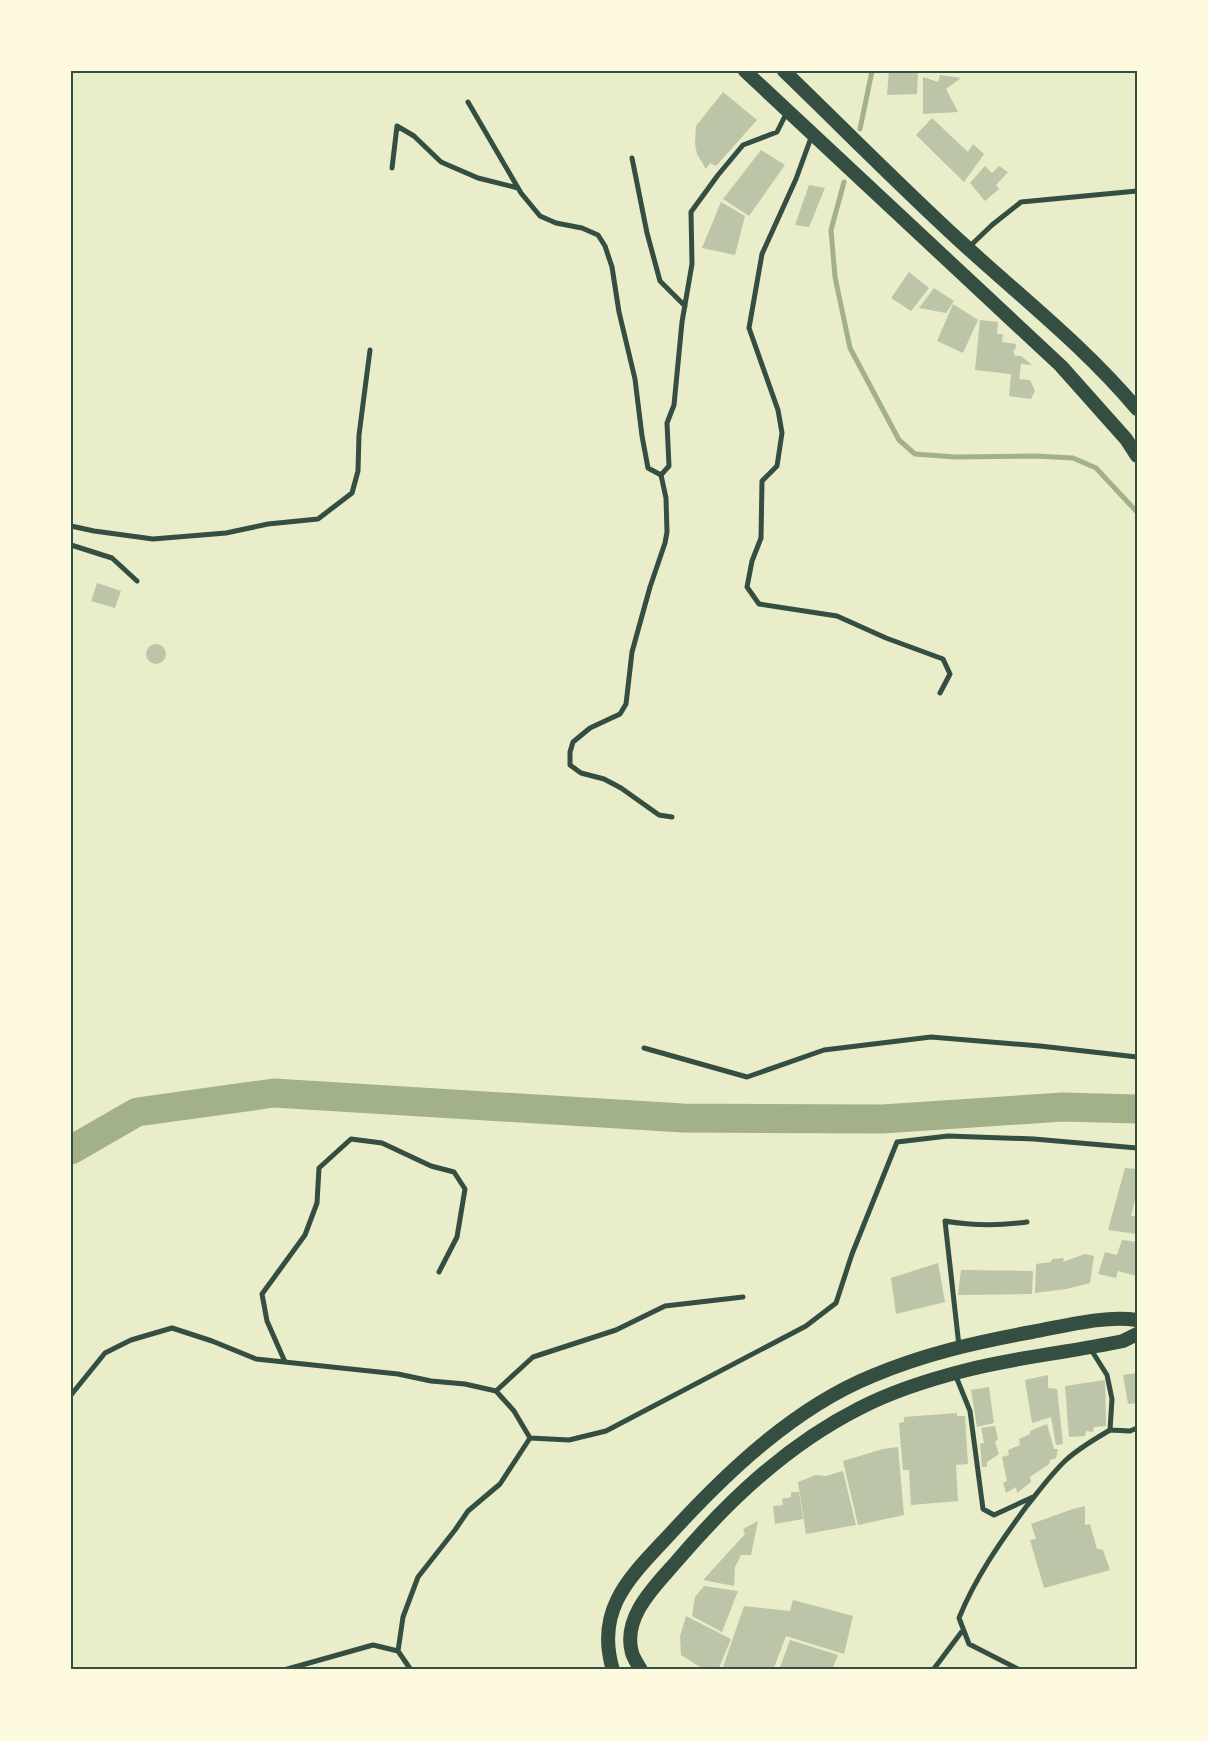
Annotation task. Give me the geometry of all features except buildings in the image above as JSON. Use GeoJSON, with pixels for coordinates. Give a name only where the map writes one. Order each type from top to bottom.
{"type":"FeatureCollection","features":[{"type":"Feature","properties":{"kind":"highway"},"geometry":{"type":"LineString","coordinates":[[745,71],[1061,366],[1126,439],[1137,456]]}},
{"type":"Feature","properties":{"kind":"highway"},"geometry":{"type":"LineString","coordinates":[[784,71],[968,248],[1085,353],[1137,409]]}},
{"type":"Feature","properties":{"kind":"highway"},"geometry":{"type":"LineString","coordinates":[[613,1670],[608,1654],[608,1626],[614,1603],[639,1568],[719,1482],[773,1436],[817,1405],[871,1376],[959,1346],[1024,1333],[1120,1318],[1137,1320]]}},
{"type":"Feature","properties":{"kind":"highway"},"geometry":{"type":"LineString","coordinates":[[641,1670],[632,1653],[630,1636],[635,1618],[645,1597],[691,1544],[743,1490],[775,1462],[805,1440],[860,1408],[922,1383],[1025,1358],[1123,1341],[1137,1334]]}},
{"type":"Feature","properties":{"kind":"street"},"geometry":{"type":"LineString","coordinates":[[468,102],[518,188],[540,216],[556,223],[582,228],[598,234],[605,246],[612,267],[619,312],[635,379],[648,468],[661,475],[666,498],[667,532],[632,652],[626,704],[620,714],[590,728],[573,742],[570,752],[570,765],[581,774],[604,779],[621,788],[658,815],[672,817]]}},
{"type":"Feature","properties":{"kind":"street"},"geometry":{"type":"LineString","coordinates":[[661,475],[669,466],[667,424],[674,405],[685,306],[692,264],[691,212],[743,145],[777,132],[787,112]]}},
{"type":"Feature","properties":{"kind":"street"},"geometry":{"type":"LineString","coordinates":[[392,168],[397,126],[414,136],[441,162],[478,178],[518,188]]}},
{"type":"Feature","properties":{"kind":"street"},"geometry":{"type":"LineString","coordinates":[[812,134],[796,179],[762,254],[749,328],[778,410],[782,433],[777,466],[762,481],[762,538],[752,561],[747,587],[759,604],[837,616],[886,638],[943,659],[950,674],[940,693]]}},
{"type":"Feature","properties":{"kind":"street"},"geometry":{"type":"LineString","coordinates":[[632,158],[647,233],[660,281],[685,306]]}},
{"type":"Feature","properties":{"kind":"street"},"geometry":{"type":"LineString","coordinates":[[968,248],[992,225],[1021,202],[1137,191]]}},
{"type":"Feature","properties":{"kind":"street"},"geometry":{"type":"LineString","coordinates":[[71,526],[153,539],[226,533],[268,524],[318,519],[352,493],[358,472],[359,435],[370,350]]}},
{"type":"Feature","properties":{"kind":"street"},"geometry":{"type":"LineString","coordinates":[[71,545],[112,558],[136,580]]}},
{"type":"Feature","properties":{"kind":"street"},"geometry":{"type":"LineString","coordinates":[[644,1048],[748,1077],[824,1050],[931,1037],[1040,1046],[1137,1057]]}},
{"type":"Feature","properties":{"kind":"street"},"geometry":{"type":"LineString","coordinates":[[530,1438],[569,1440],[606,1430],[806,1326],[836,1303],[852,1254],[897,1142],[948,1136],[1034,1139],[1137,1148]]}},
{"type":"Feature","properties":{"kind":"street"},"geometry":{"type":"LineString","coordinates":[[285,1362],[267,1321],[262,1294],[305,1235],[317,1203],[320,1168],[351,1139],[382,1143],[431,1166],[454,1172],[465,1189],[457,1237],[439,1272]]}},
{"type":"Feature","properties":{"kind":"street"},"geometry":{"type":"LineString","coordinates":[[959,1346],[945,1222],[969,1226],[1026,1222]]}},
{"type":"Feature","properties":{"kind":"street"},"geometry":{"type":"LineString","coordinates":[[496,1391],[533,1357],[616,1330],[665,1306],[742,1297]]}},
{"type":"Feature","properties":{"kind":"street"},"geometry":{"type":"LineString","coordinates":[[71,1395],[105,1352],[131,1340],[172,1328],[212,1341],[256,1359],[398,1374],[431,1381],[465,1384],[496,1391],[514,1411],[530,1438]]}},
{"type":"Feature","properties":{"kind":"street"},"geometry":{"type":"LineString","coordinates":[[1090,1348],[1107,1375],[1112,1399],[1110,1430]]}},
{"type":"Feature","properties":{"kind":"street"},"geometry":{"type":"LineString","coordinates":[[955,1374],[970,1411],[983,1509],[994,1515],[1034,1496]]}},
{"type":"Feature","properties":{"kind":"street"},"geometry":{"type":"LineString","coordinates":[[1020,1670],[969,1644],[960,1618],[968,1598],[1004,1538],[1034,1496],[1066,1459],[1110,1430],[1137,1428]]}},
{"type":"Feature","properties":{"kind":"street"},"geometry":{"type":"LineString","coordinates":[[398,1651],[403,1617],[418,1577],[468,1511],[500,1484],[530,1438]]}},
{"type":"Feature","properties":{"kind":"street"},"geometry":{"type":"LineString","coordinates":[[933,1670],[963,1630]]}},
{"type":"Feature","properties":{"kind":"street"},"geometry":{"type":"LineString","coordinates":[[284,1670],[373,1645],[398,1651],[411,1670]]}},
{"type":"Feature","properties":{"kind":"waterway"},"geometry":{"type":"LineString","coordinates":[[860,129],[872,71]]}},
{"type":"Feature","properties":{"kind":"waterway"},"geometry":{"type":"LineString","coordinates":[[844,182],[831,230],[835,277],[850,348],[899,440],[915,454],[955,457],[1035,456],[1073,458],[1096,468],[1137,512]]}},
{"type":"Feature","properties":{"kind":"waterway"},"geometry":{"type":"LineString","coordinates":[[71,1150],[137,1112],[274,1093],[683,1118],[882,1119],[1063,1107],[1137,1109]]}}]}
